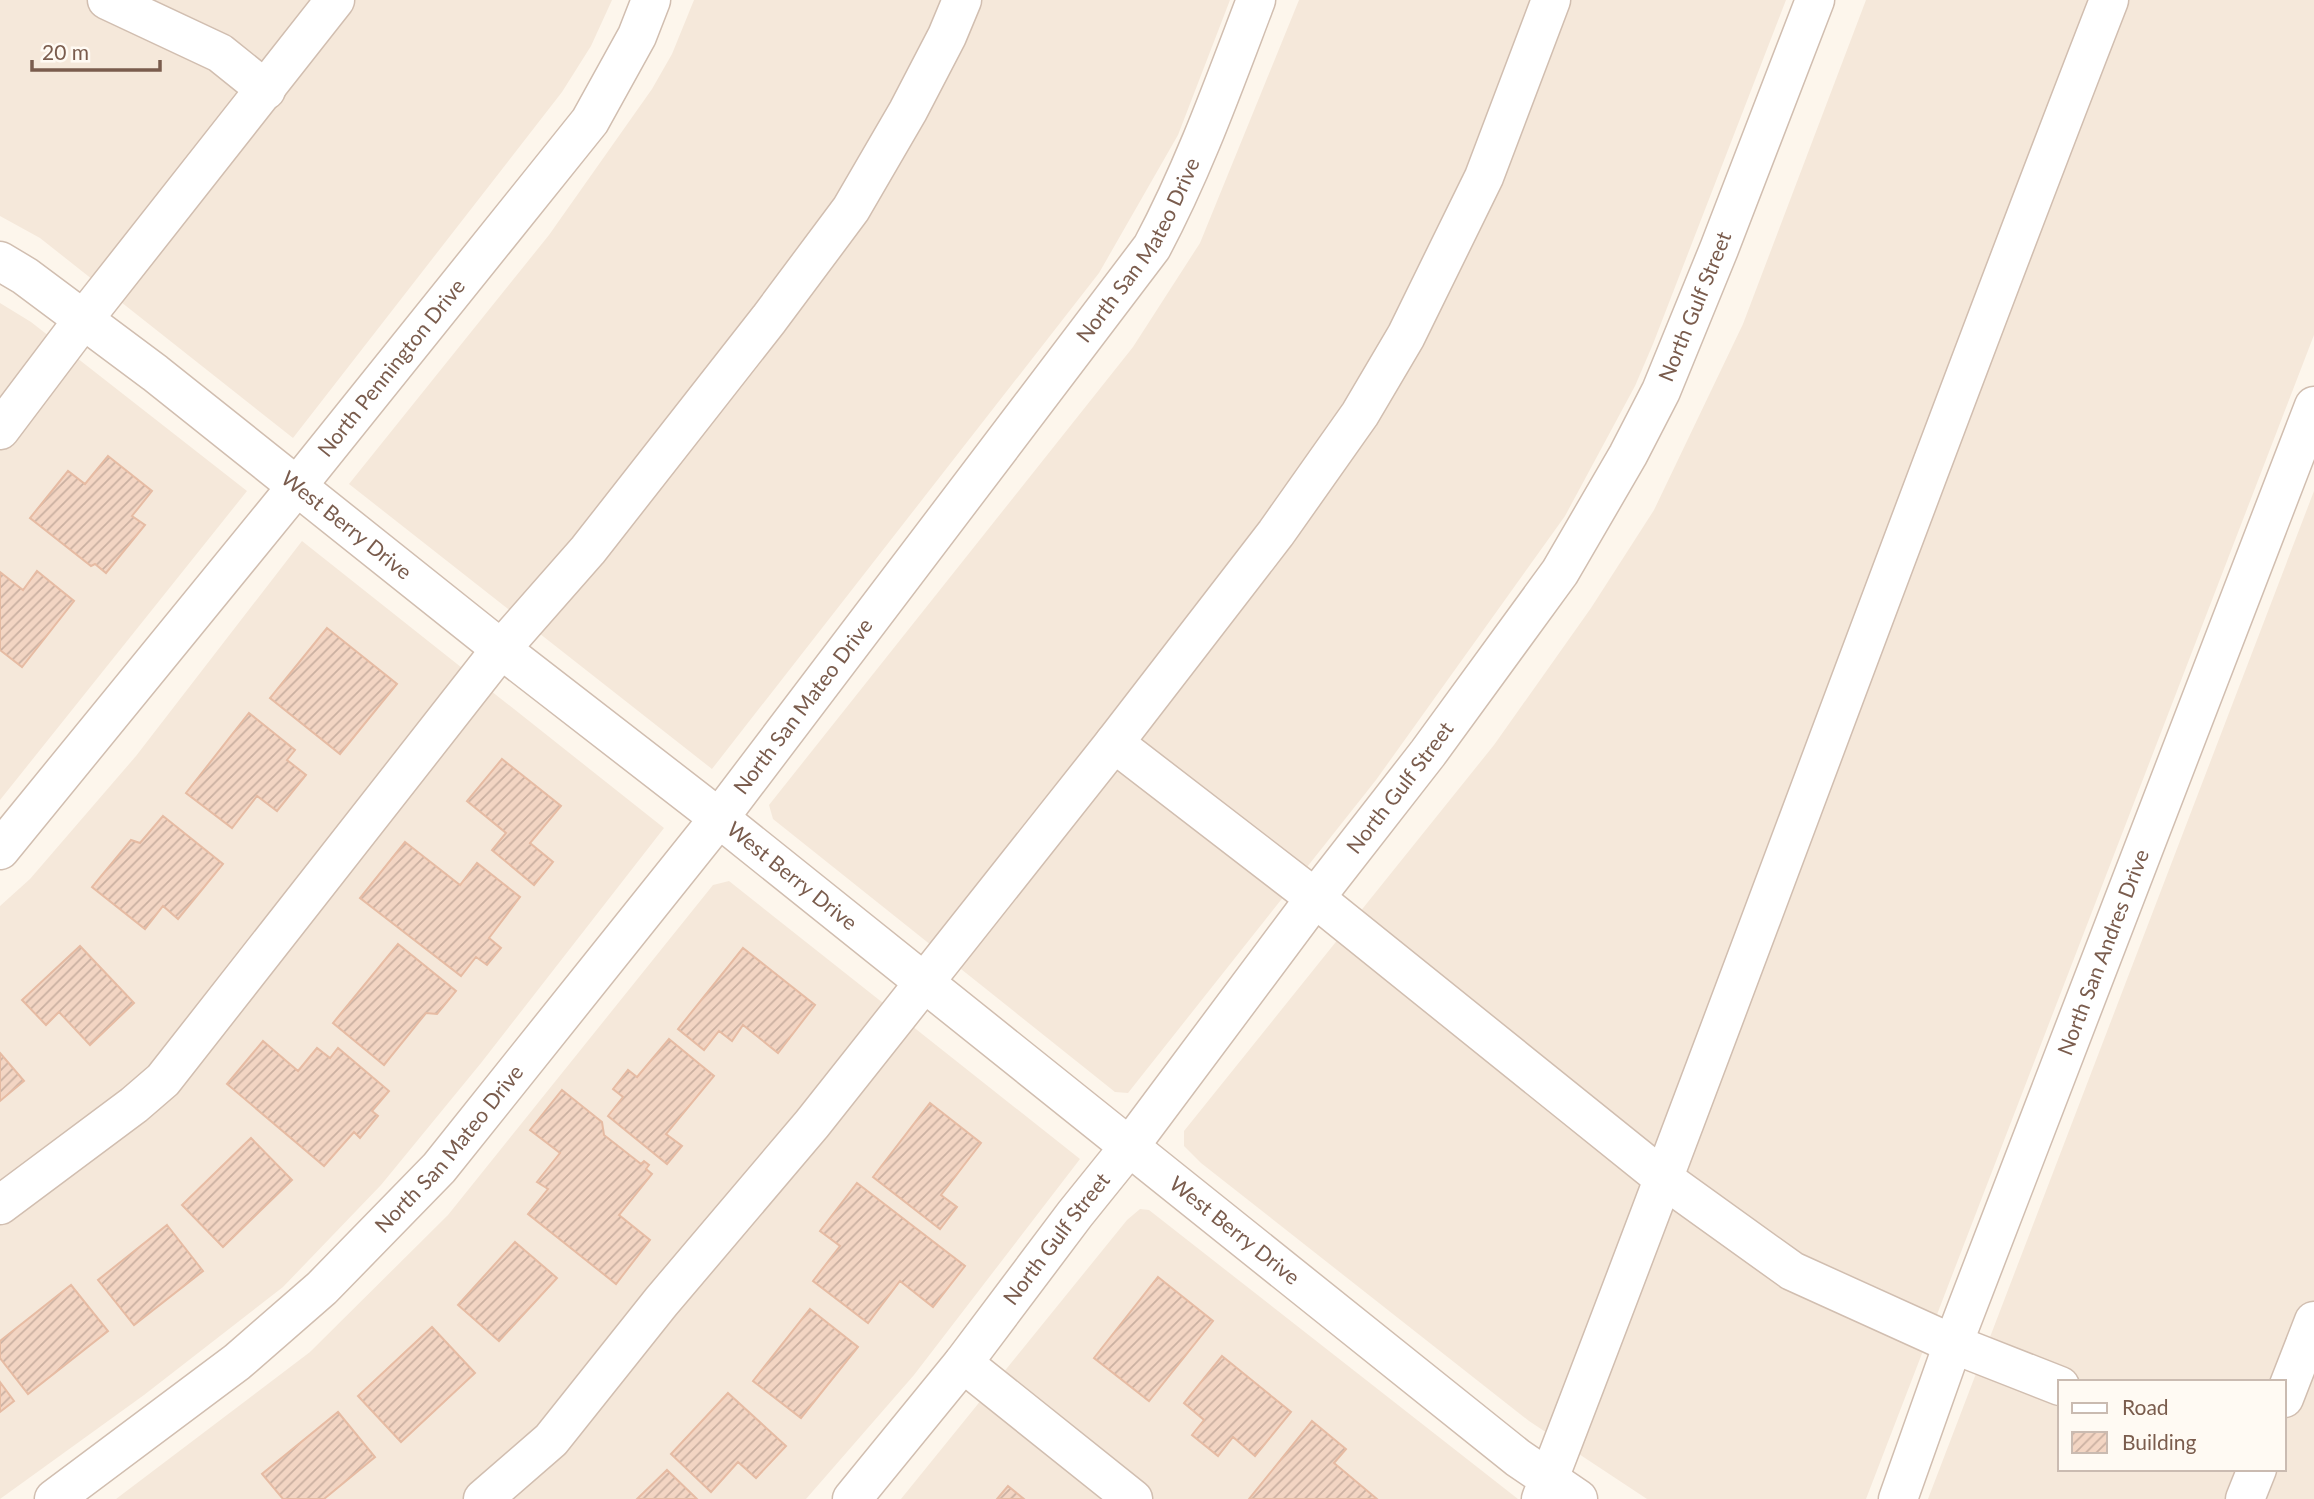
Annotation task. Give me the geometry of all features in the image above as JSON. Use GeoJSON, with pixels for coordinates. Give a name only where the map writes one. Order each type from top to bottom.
{"type":"FeatureCollection","features":[{"type":"Feature","properties":{"kind":"street"},"geometry":{"type":"LineString","coordinates":[[107,0],[220,53],[266,90]]}},
{"type":"Feature","properties":{"kind":"street"},"geometry":{"type":"LineString","coordinates":[[0,429],[335,0]]}},
{"type":"Feature","properties":{"kind":"street","name":"North Pennington Drive"},"geometry":{"type":"LineString","coordinates":[[0,850],[590,121],[638,36],[651,0]]}},
{"type":"Feature","properties":{"kind":"street"},"geometry":{"type":"LineString","coordinates":[[0,1205],[134,1105],[163,1080],[501,649],[597,539],[769,319],[851,209],[908,111],[947,36],[962,0]]}},
{"type":"Feature","properties":{"kind":"street","name":"North San Mateo Drive"},"geometry":{"type":"LineString","coordinates":[[54,1499],[237,1362],[322,1288],[439,1168],[719,818],[1152,247],[1189,169],[1256,0]]}},
{"type":"Feature","properties":{"kind":"street"},"geometry":{"type":"LineString","coordinates":[[483,1499],[551,1440],[661,1303],[812,1124],[1114,743],[1276,533],[1360,414],[1406,336],[1484,177],[1551,0]]}},
{"type":"Feature","properties":{"kind":"street","name":"North Gulf Street"},"geometry":{"type":"LineString","coordinates":[[852,1499],[963,1363],[1129,1147],[1315,898],[1428,753],[1560,572],[1628,455],[1661,391],[1815,0]]}},
{"type":"Feature","properties":{"kind":"street"},"geometry":{"type":"LineString","coordinates":[[1556,1492],[1664,1179],[2000,280],[2109,0]]}},
{"type":"Feature","properties":{"kind":"street","name":"West Berry Drive"},"geometry":{"type":"LineString","coordinates":[[0,261],[25,276],[155,373],[501,649],[719,818],[1556,1492]]}},
{"type":"Feature","properties":{"kind":"street","name":"North San Andres Drive"},"geometry":{"type":"LineString","coordinates":[[1898,1499],[1953,1345],[2314,406]]}},
{"type":"Feature","properties":{"kind":"street"},"geometry":{"type":"LineString","coordinates":[[1114,743],[1315,898],[1664,1179],[1792,1270],[1953,1345],[2058,1385]]}},
{"type":"Feature","properties":{"kind":"street"},"geometry":{"type":"LineString","coordinates":[[2286,1393],[2314,1321]]}},
{"type":"Feature","properties":{"kind":"street"},"geometry":{"type":"LineString","coordinates":[[963,1363],[1133,1499]]}},
{"type":"Feature","properties":{"kind":"street"},"geometry":{"type":"LineString","coordinates":[[2245,1499],[2256,1471]]}},
{"type":"Feature","properties":{"kind":"shaded area"},"geometry":{"type":"Polygon","coordinates":[[[0,0],[612,0],[591,46],[562,92],[293,438],[40,238],[0,216],[0,0]]]}},
{"type":"Feature","properties":{"kind":"shaded area"},"geometry":{"type":"Polygon","coordinates":[[[694,0],[1230,0],[1178,135],[1099,273],[712,769],[349,484],[549,235],[652,89],[672,54],[694,0]]]}},
{"type":"Feature","properties":{"kind":"shaded area"},"geometry":{"type":"Polygon","coordinates":[[[1299,0],[1786,0],[1653,344],[1635,386],[1565,516],[1376,780],[1128,1093],[1115,1092],[773,819],[769,805],[1133,347],[1200,243],[1299,0]]]}},
{"type":"Feature","properties":{"kind":"shaded area"},"geometry":{"type":"Polygon","coordinates":[[[1866,0],[2314,0],[2314,335],[1866,1499],[1647,1499],[1529,1421],[1201,1163],[1184,1146],[1184,1131],[1494,745],[1591,608],[1654,510],[1743,324],[1866,0]]]}},
{"type":"Feature","properties":{"kind":"shaded area"},"geometry":{"type":"Polygon","coordinates":[[[0,303],[31,322],[247,491],[0,800],[0,303]]]}},
{"type":"Feature","properties":{"kind":"shaded area"},"geometry":{"type":"Polygon","coordinates":[[[2314,491],[2314,1499],[1928,1499],[2314,491]]]}},
{"type":"Feature","properties":{"kind":"shaded area"},"geometry":{"type":"Polygon","coordinates":[[[302,541],[664,828],[481,1063],[381,1185],[283,1287],[144,1395],[0,1499],[0,906],[30,879],[136,756],[302,541]]]}},
{"type":"Feature","properties":{"kind":"shaded area"},"geometry":{"type":"Polygon","coordinates":[[[729,881],[1080,1159],[914,1375],[806,1499],[116,1499],[310,1352],[448,1215],[713,885],[729,881]]]}},
{"type":"Feature","properties":{"kind":"shaded area"},"geometry":{"type":"Polygon","coordinates":[[[1140,1209],[1149,1210],[1518,1499],[901,1499],[1127,1220],[1140,1209]]]}},
{"type":"Feature","properties":{"kind":"building"},"geometry":{"type":"Polygon","coordinates":[[[108,456],[152,491],[132,516],[145,525],[106,573],[95,564],[91,566],[30,518],[68,471],[85,484],[108,456]]]}},
{"type":"Feature","properties":{"kind":"building"},"geometry":{"type":"Polygon","coordinates":[[[37,571],[74,601],[22,667],[0,650],[0,572],[23,590],[37,571]]]}},
{"type":"Feature","properties":{"kind":"building"},"geometry":{"type":"Polygon","coordinates":[[[327,628],[397,684],[340,754],[270,698],[327,628]]]}},
{"type":"Feature","properties":{"kind":"building"},"geometry":{"type":"Polygon","coordinates":[[[249,713],[295,750],[287,760],[306,775],[277,811],[257,796],[232,828],[186,793],[249,713]]]}},
{"type":"Feature","properties":{"kind":"building"},"geometry":{"type":"Polygon","coordinates":[[[502,759],[561,806],[530,843],[553,862],[534,885],[492,850],[506,833],[467,801],[502,759]]]}},
{"type":"Feature","properties":{"kind":"building"},"geometry":{"type":"Polygon","coordinates":[[[163,816],[223,864],[178,919],[163,906],[145,929],[92,887],[131,840],[140,843],[163,816]]]}},
{"type":"Feature","properties":{"kind":"building"},"geometry":{"type":"Polygon","coordinates":[[[405,842],[460,885],[477,863],[520,897],[489,938],[501,948],[487,965],[476,957],[461,976],[360,898],[405,842]]]}},
{"type":"Feature","properties":{"kind":"building"},"geometry":{"type":"Polygon","coordinates":[[[398,944],[456,991],[437,1014],[426,1013],[384,1065],[333,1023],[398,944]]]}},
{"type":"Feature","properties":{"kind":"building"},"geometry":{"type":"Polygon","coordinates":[[[80,946],[134,1003],[90,1045],[59,1012],[46,1025],[22,1000],[80,946]]]}},
{"type":"Feature","properties":{"kind":"building"},"geometry":{"type":"Polygon","coordinates":[[[743,948],[815,1005],[778,1053],[743,1025],[732,1041],[719,1031],[704,1050],[678,1029],[743,948]]]}},
{"type":"Feature","properties":{"kind":"building"},"geometry":{"type":"Polygon","coordinates":[[[669,1039],[714,1076],[666,1134],[682,1146],[667,1164],[608,1116],[623,1097],[613,1089],[628,1070],[637,1077],[669,1039]]]}},
{"type":"Feature","properties":{"kind":"building"},"geometry":{"type":"Polygon","coordinates":[[[263,1041],[298,1071],[317,1048],[330,1058],[338,1048],[389,1091],[372,1111],[378,1116],[360,1138],[354,1132],[324,1166],[227,1084],[263,1041]]]}},
{"type":"Feature","properties":{"kind":"building"},"geometry":{"type":"Polygon","coordinates":[[[0,1053],[24,1081],[0,1101],[0,1053]]]}},
{"type":"Feature","properties":{"kind":"building"},"geometry":{"type":"Polygon","coordinates":[[[562,1090],[602,1122],[604,1135],[641,1164],[644,1161],[649,1165],[646,1169],[652,1174],[619,1215],[650,1240],[616,1284],[528,1214],[548,1189],[537,1182],[560,1153],[530,1130],[562,1090]]]}},
{"type":"Feature","properties":{"kind":"building"},"geometry":{"type":"Polygon","coordinates":[[[930,1103],[981,1143],[941,1195],[957,1207],[940,1229],[873,1177],[930,1103]]]}},
{"type":"Feature","properties":{"kind":"building"},"geometry":{"type":"Polygon","coordinates":[[[251,1138],[292,1180],[223,1247],[182,1205],[251,1138]]]}},
{"type":"Feature","properties":{"kind":"building"},"geometry":{"type":"Polygon","coordinates":[[[857,1183],[965,1266],[933,1307],[900,1281],[868,1323],[813,1281],[840,1246],[820,1231],[857,1183]]]}},
{"type":"Feature","properties":{"kind":"building"},"geometry":{"type":"Polygon","coordinates":[[[167,1225],[203,1271],[134,1325],[98,1280],[167,1225]]]}},
{"type":"Feature","properties":{"kind":"building"},"geometry":{"type":"Polygon","coordinates":[[[515,1242],[557,1278],[499,1341],[458,1305],[515,1242]]]}},
{"type":"Feature","properties":{"kind":"building"},"geometry":{"type":"Polygon","coordinates":[[[1158,1277],[1213,1321],[1149,1401],[1094,1358],[1158,1277]]]}},
{"type":"Feature","properties":{"kind":"building"},"geometry":{"type":"Polygon","coordinates":[[[71,1285],[108,1331],[28,1394],[0,1358],[0,1341],[71,1285]]]}},
{"type":"Feature","properties":{"kind":"building"},"geometry":{"type":"Polygon","coordinates":[[[810,1309],[858,1347],[801,1418],[753,1381],[810,1309]]]}},
{"type":"Feature","properties":{"kind":"building"},"geometry":{"type":"Polygon","coordinates":[[[432,1327],[475,1373],[401,1442],[358,1396],[432,1327]]]}},
{"type":"Feature","properties":{"kind":"building"},"geometry":{"type":"Polygon","coordinates":[[[1222,1356],[1291,1412],[1255,1456],[1233,1437],[1218,1456],[1192,1435],[1204,1420],[1184,1403],[1222,1356]]]}},
{"type":"Feature","properties":{"kind":"building"},"geometry":{"type":"Polygon","coordinates":[[[0,1382],[14,1401],[0,1412],[0,1382]]]}},
{"type":"Feature","properties":{"kind":"building"},"geometry":{"type":"Polygon","coordinates":[[[728,1393],[786,1446],[756,1478],[738,1462],[711,1492],[671,1454],[728,1393]]]}},
{"type":"Feature","properties":{"kind":"building"},"geometry":{"type":"Polygon","coordinates":[[[338,1412],[375,1457],[324,1499],[283,1499],[262,1474],[338,1412]]]}},
{"type":"Feature","properties":{"kind":"building"},"geometry":{"type":"Polygon","coordinates":[[[1312,1421],[1346,1449],[1334,1463],[1377,1499],[1249,1499],[1312,1421]]]}},
{"type":"Feature","properties":{"kind":"building"},"geometry":{"type":"Polygon","coordinates":[[[667,1470],[697,1499],[637,1499],[667,1470]]]}},
{"type":"Feature","properties":{"kind":"building"},"geometry":{"type":"Polygon","coordinates":[[[1008,1486],[1024,1499],[997,1499],[1008,1486]]]}}]}
